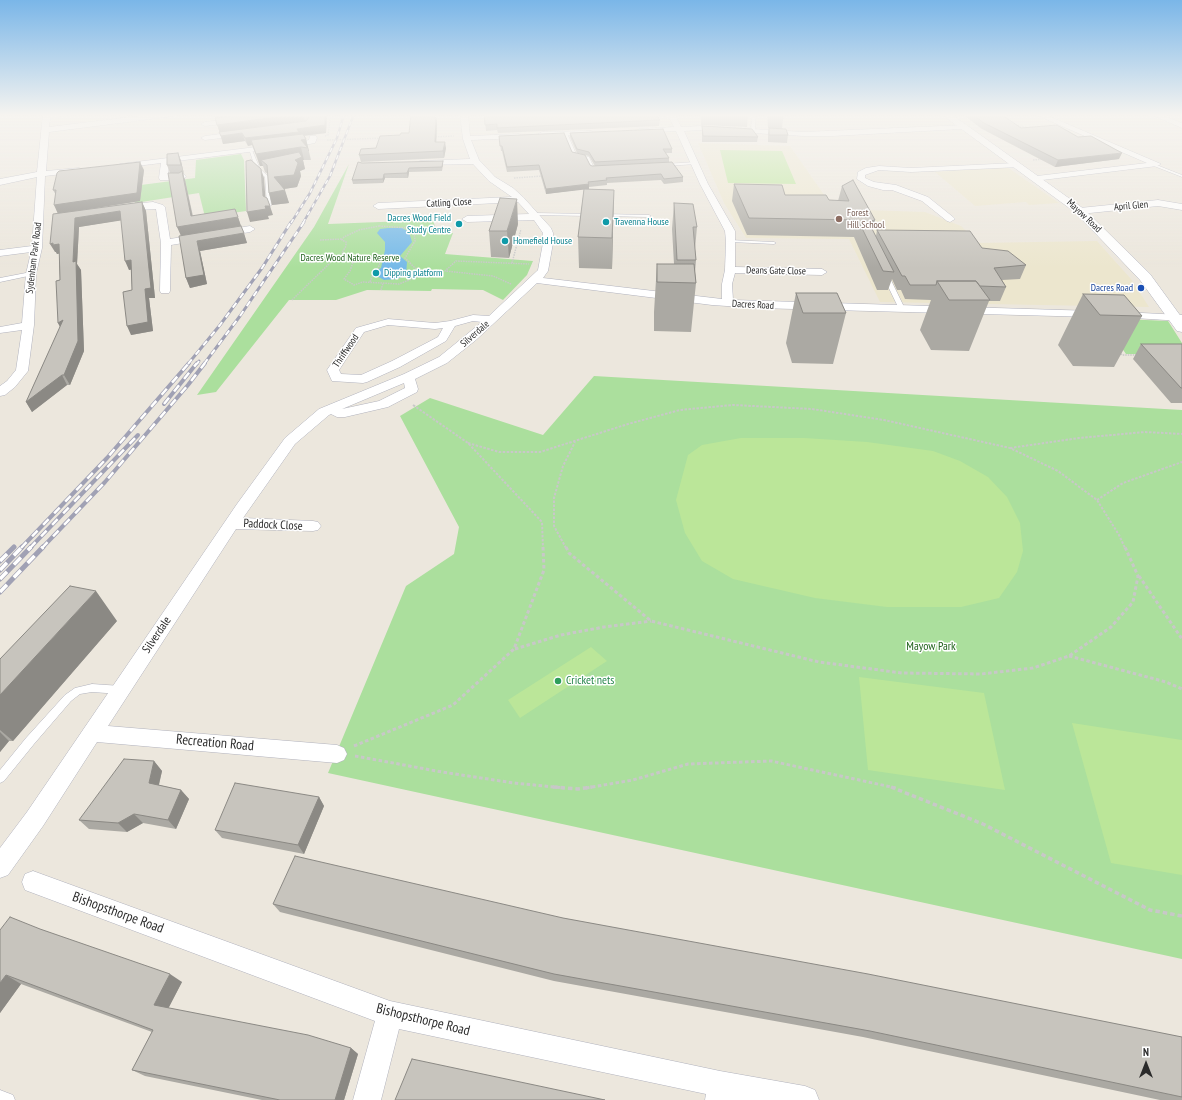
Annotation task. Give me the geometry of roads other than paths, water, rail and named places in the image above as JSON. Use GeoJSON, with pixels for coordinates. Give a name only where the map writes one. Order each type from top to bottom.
{"type":"FeatureCollection","features":[{"type":"Feature","properties":{"kind":"street","name":"Sydenham Park Road"},"geometry":{"type":"LineString","coordinates":[[0,392],[12,384],[22,371],[28,325],[30,274],[43,220],[42,165]]}},
{"type":"Feature","properties":{"kind":"street"},"geometry":{"type":"LineString","coordinates":[[110,167],[123,165]]}},
{"type":"Feature","properties":{"kind":"street"},"geometry":{"type":"LineString","coordinates":[[164,165],[163,178],[182,177]]}},
{"type":"Feature","properties":{"kind":"street"},"geometry":{"type":"LineString","coordinates":[[479,165],[492,179],[510,190],[520,199],[536,215],[548,233],[545,265],[543,271],[536,280]]}},
{"type":"Feature","properties":{"kind":"street"},"geometry":{"type":"LineString","coordinates":[[696,165],[730,231],[730,270],[727,284],[728,303]]}},
{"type":"Feature","properties":{"kind":"street"},"geometry":{"type":"LineString","coordinates":[[950,219],[925,199],[893,187],[883,187],[870,184],[862,178],[861,174],[865,171],[879,168],[911,170],[991,165]]}},
{"type":"Feature","properties":{"kind":"street","name":"Mayow Road"},"geometry":{"type":"LineString","coordinates":[[1016,165],[1080,210],[1145,277],[1178,317],[1182,328]]}},
{"type":"Feature","properties":{"kind":"street"},"geometry":{"type":"LineString","coordinates":[[1037,179],[1145,165]]}},
{"type":"Feature","properties":{"kind":"street"},"geometry":{"type":"LineString","coordinates":[[0,182],[41,174],[87,169]]}},
{"type":"Feature","properties":{"kind":"street","name":"Catling Close"},"geometry":{"type":"LineString","coordinates":[[378,206],[520,199]]}},
{"type":"Feature","properties":{"kind":"street","name":"April Glen"},"geometry":{"type":"LineString","coordinates":[[1080,210],[1158,203],[1182,207]]}},
{"type":"Feature","properties":{"kind":"street"},"geometry":{"type":"LineString","coordinates":[[113,210],[146,205],[159,206],[166,243],[165,291]]}},
{"type":"Feature","properties":{"kind":"street"},"geometry":{"type":"LineString","coordinates":[[467,219],[523,217],[536,215]]}},
{"type":"Feature","properties":{"kind":"street"},"geometry":{"type":"LineString","coordinates":[[166,243],[250,229]]}},
{"type":"Feature","properties":{"kind":"street"},"geometry":{"type":"LineString","coordinates":[[0,254],[37,248]]}},
{"type":"Feature","properties":{"kind":"street","name":"Deans Gate Close"},"geometry":{"type":"LineString","coordinates":[[730,270],[822,272]]}},
{"type":"Feature","properties":{"kind":"street","name":"Dacres Road"},"geometry":{"type":"LineString","coordinates":[[536,280],[728,303],[1178,317]]}},
{"type":"Feature","properties":{"kind":"street","name":"Silverdale"},"geometry":{"type":"LineString","coordinates":[[0,867],[35,819],[232,523],[290,441],[324,412],[408,377],[443,360],[472,338],[536,280]]}},
{"type":"Feature","properties":{"kind":"street","name":"Thriffwood"},"geometry":{"type":"LineString","coordinates":[[451,324],[442,339],[396,364],[363,379],[336,378],[333,370],[360,330],[388,322],[435,326],[451,324],[473,318],[491,320]]}},
{"type":"Feature","properties":{"kind":"street"},"geometry":{"type":"LineString","coordinates":[[0,330],[28,325]]}},
{"type":"Feature","properties":{"kind":"street"},"geometry":{"type":"LineString","coordinates":[[324,412],[345,413],[383,404],[412,389],[408,377]]}},
{"type":"Feature","properties":{"kind":"street","name":"Paddock Close"},"geometry":{"type":"LineString","coordinates":[[232,523],[313,526]]}},
{"type":"Feature","properties":{"kind":"street","name":"Recreation Road"},"geometry":{"type":"LineString","coordinates":[[93,733],[337,754]]}},
{"type":"Feature","properties":{"kind":"street","name":"Bishopsthorpe Road"},"geometry":{"type":"LineString","coordinates":[[33,882],[390,1014],[720,1092],[805,1100]]}},
{"type":"Feature","properties":{"kind":"street"},"geometry":{"type":"LineString","coordinates":[[367,1100],[390,1014]]}},
{"type":"Feature","properties":{"kind":"lane"},"geometry":{"type":"LineString","coordinates":[[256,165],[258,170],[267,177],[269,205]]}},
{"type":"Feature","properties":{"kind":"lane"},"geometry":{"type":"LineString","coordinates":[[591,165],[593,169],[609,168]]}},
{"type":"Feature","properties":{"kind":"lane"},"geometry":{"type":"LineString","coordinates":[[1158,165],[1182,176]]}},
{"type":"Feature","properties":{"kind":"lane"},"geometry":{"type":"LineString","coordinates":[[258,170],[266,168]]}},
{"type":"Feature","properties":{"kind":"lane"},"geometry":{"type":"LineString","coordinates":[[536,215],[649,216]]}},
{"type":"Feature","properties":{"kind":"lane"},"geometry":{"type":"LineString","coordinates":[[731,241],[774,243]]}},
{"type":"Feature","properties":{"kind":"lane"},"geometry":{"type":"LineString","coordinates":[[884,273],[902,309]]}},
{"type":"Feature","properties":{"kind":"lane"},"geometry":{"type":"LineString","coordinates":[[0,280],[30,274]]}},
{"type":"Feature","properties":{"kind":"lane"},"geometry":{"type":"LineString","coordinates":[[0,778],[68,698],[78,691],[92,688],[121,690]]}},
{"type":"Feature","properties":{"kind":"lane"},"geometry":{"type":"LineString","coordinates":[[0,1097],[8,1100]]}},
{"type":"Feature","properties":{"kind":"water"},"geometry":{"type":"Polygon","coordinates":[[[402,228],[409,232],[412,242],[400,256],[407,262],[406,275],[397,279],[384,280],[375,275],[375,271],[381,268],[385,250],[385,242],[377,233],[380,229],[402,228]]]}},
{"type":"Feature","properties":{"kind":"railway"},"geometry":{"type":"LineString","coordinates":[[291,223],[310,193],[324,165]]}},
{"type":"Feature","properties":{"kind":"railway"},"geometry":{"type":"LineString","coordinates":[[303,223],[330,176],[334,165]]}},
{"type":"Feature","properties":{"kind":"railway"},"geometry":{"type":"LineString","coordinates":[[188,364],[220,325],[262,268],[291,222]]}},
{"type":"Feature","properties":{"kind":"railway"},"geometry":{"type":"LineString","coordinates":[[204,364],[240,316],[304,222]]}},
{"type":"Feature","properties":{"kind":"railway"},"geometry":{"type":"LineString","coordinates":[[21,548],[107,458],[189,363]]}},
{"type":"Feature","properties":{"kind":"railway"},"geometry":{"type":"LineString","coordinates":[[164,404],[197,363]]}},
{"type":"Feature","properties":{"kind":"railway"},"geometry":{"type":"LineString","coordinates":[[42,548],[105,482],[205,363]]}},
{"type":"Feature","properties":{"kind":"railway"},"geometry":{"type":"LineString","coordinates":[[30,548],[138,435]]}},
{"type":"Feature","properties":{"kind":"railway"},"geometry":{"type":"LineString","coordinates":[[0,561],[14,547]]}},
{"type":"Feature","properties":{"kind":"railway"},"geometry":{"type":"LineString","coordinates":[[0,570],[22,547]]}},
{"type":"Feature","properties":{"kind":"railway"},"geometry":{"type":"LineString","coordinates":[[0,579],[31,547]]}},
{"type":"Feature","properties":{"kind":"railway"},"geometry":{"type":"LineString","coordinates":[[0,592],[43,547]]}},
{"type":"Feature","properties":{"kind":"place","name":"Forest Hill School"},"geometry":{"type":"Point","coordinates":[839,219]}},
{"type":"Feature","properties":{"kind":"place","name":"Travenna House"},"geometry":{"type":"Point","coordinates":[606,222]}},
{"type":"Feature","properties":{"kind":"place","name":"Dacres Wood Field Study Centre"},"geometry":{"type":"Point","coordinates":[459,224]}},
{"type":"Feature","properties":{"kind":"place","name":"Homefield House"},"geometry":{"type":"Point","coordinates":[505,241]}},
{"type":"Feature","properties":{"kind":"place","name":"Dipping platform"},"geometry":{"type":"Point","coordinates":[376,273]}},
{"type":"Feature","properties":{"kind":"place","name":"Dacres Road"},"geometry":{"type":"Point","coordinates":[1141,288]}},
{"type":"Feature","properties":{"kind":"place","name":"Cricket nets"},"geometry":{"type":"Point","coordinates":[558,681]}},
{"type":"Feature","properties":{"kind":"park label","name":"Dacres Wood Nature Reserve"},"geometry":{"type":"Point","coordinates":[350,258]}},
{"type":"Feature","properties":{"kind":"park label","name":"Mayow Park"},"geometry":{"type":"Point","coordinates":[931,647]}}]}
